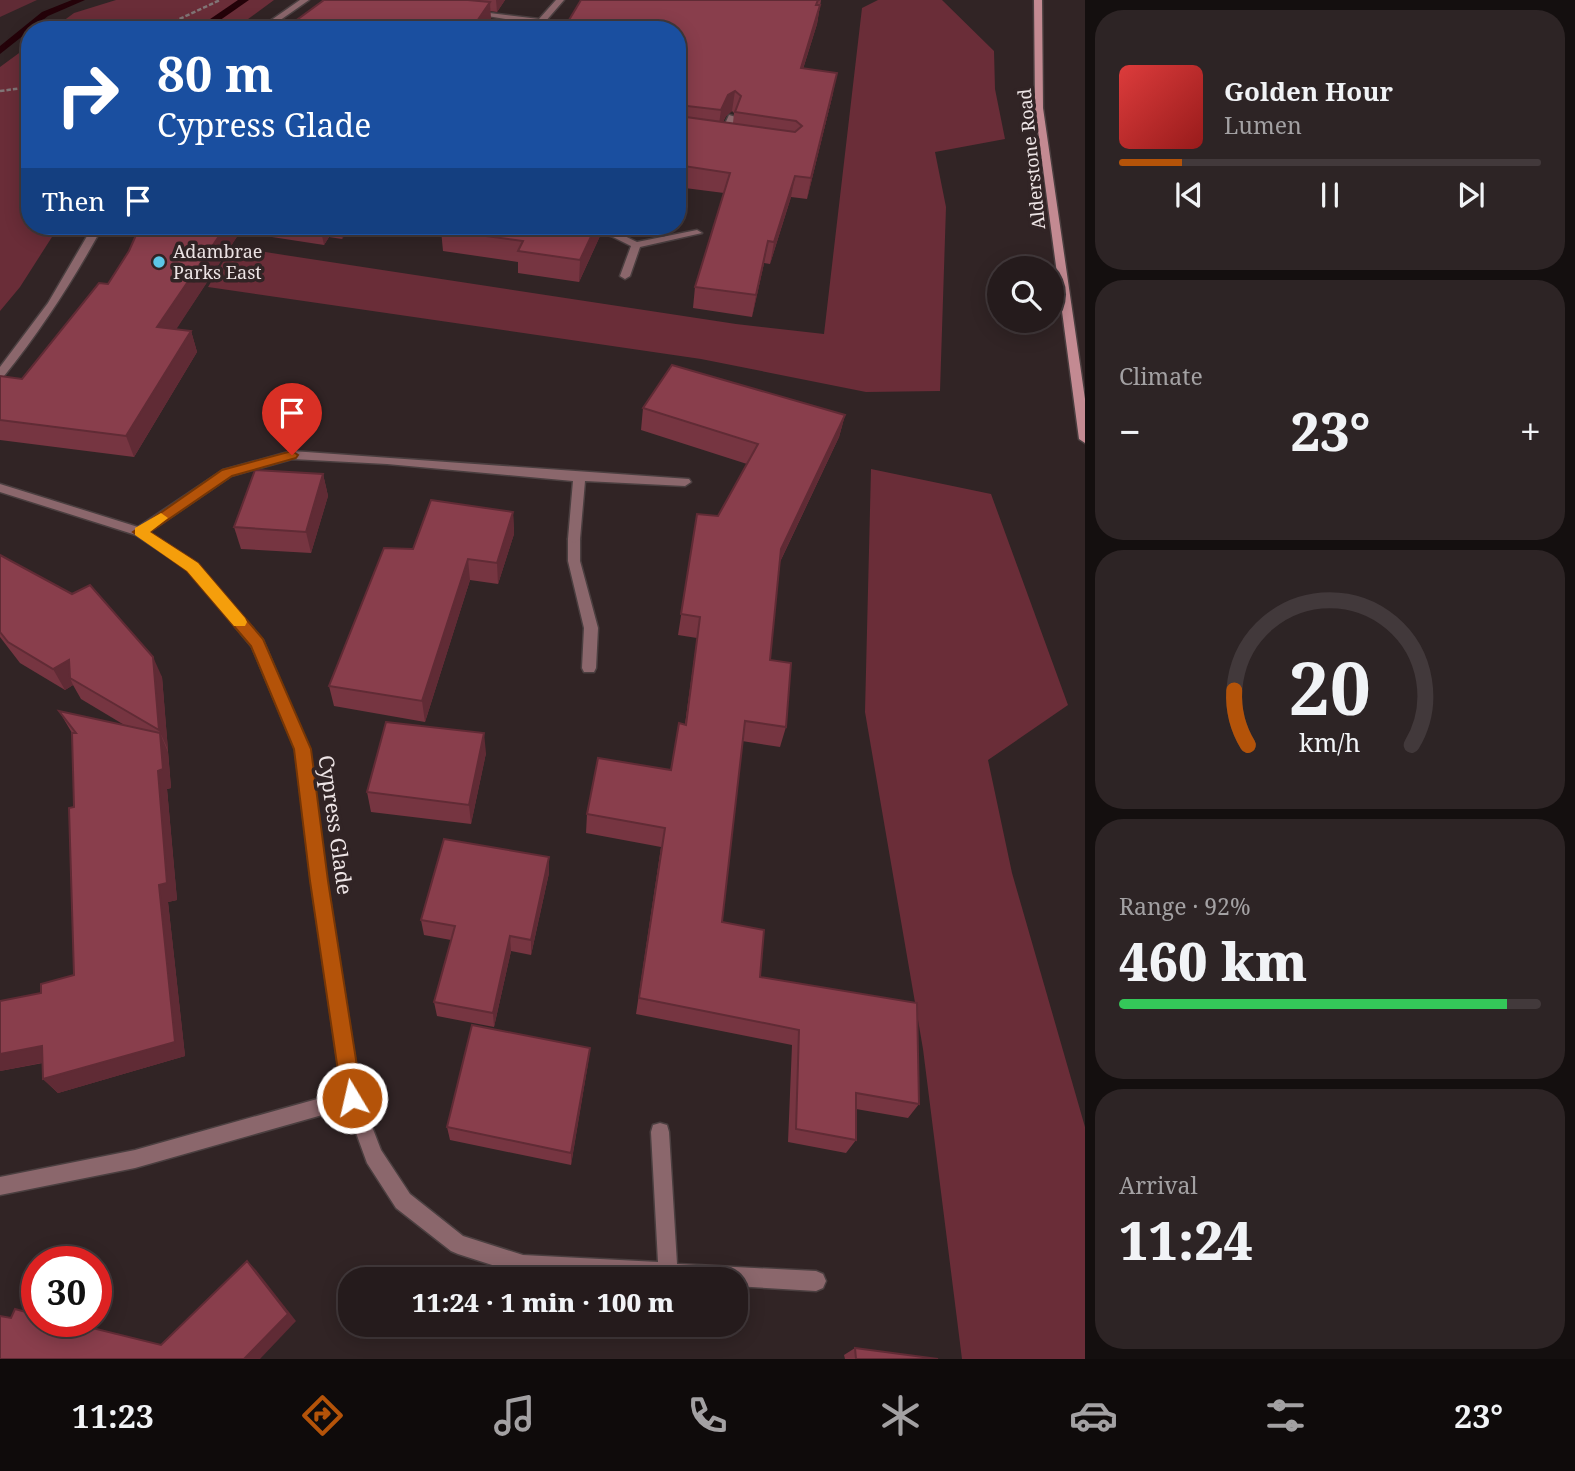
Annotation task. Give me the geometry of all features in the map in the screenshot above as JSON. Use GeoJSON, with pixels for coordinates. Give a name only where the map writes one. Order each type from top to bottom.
{"type":"FeatureCollection","features":[{"type":"Feature","properties":{"kind":"street"},"geometry":{"type":"LineString","coordinates":[[274,21],[305,0]]}},
{"type":"Feature","properties":{"kind":"street"},"geometry":{"type":"LineString","coordinates":[[542,21],[560,0]]}},
{"type":"Feature","properties":{"kind":"street","name":"Alderstone Road"},"geometry":{"type":"LineString","coordinates":[[1038,0],[1039,108],[1085,439]]}},
{"type":"Feature","properties":{"kind":"street"},"geometry":{"type":"LineString","coordinates":[[466,12],[534,21]]}},
{"type":"Feature","properties":{"kind":"street"},"geometry":{"type":"LineString","coordinates":[[723,137],[732,117]]}},
{"type":"Feature","properties":{"kind":"street"},"geometry":{"type":"LineString","coordinates":[[712,136],[737,139]]}},
{"type":"Feature","properties":{"kind":"street"},"geometry":{"type":"LineString","coordinates":[[616,235],[636,245],[697,233]]}},
{"type":"Feature","properties":{"kind":"street"},"geometry":{"type":"LineString","coordinates":[[0,374],[43,319],[78,265],[93,235]]}},
{"type":"Feature","properties":{"kind":"street"},"geometry":{"type":"LineString","coordinates":[[625,276],[636,245]]}},
{"type":"Feature","properties":{"kind":"street"},"geometry":{"type":"LineString","coordinates":[[140,532],[227,473],[292,455],[387,460],[579,477],[685,482]]}},
{"type":"Feature","properties":{"kind":"street"},"geometry":{"type":"LineString","coordinates":[[579,477],[574,561],[591,628],[589,668]]}},
{"type":"Feature","properties":{"kind":"street","name":"Cypress Glade"},"geometry":{"type":"LineString","coordinates":[[0,488],[140,532],[193,567],[258,643],[302,749],[352,1098],[374,1156],[403,1201],[458,1244],[523,1265],[555,1267]]}},
{"type":"Feature","properties":{"kind":"street"},"geometry":{"type":"LineString","coordinates":[[0,1186],[135,1159],[352,1098]]}},
{"type":"Feature","properties":{"kind":"street"},"geometry":{"type":"LineString","coordinates":[[660,1132],[668,1267]]}},
{"type":"Feature","properties":{"kind":"street","name":"Cypress Glade"},"geometry":{"type":"LineString","coordinates":[[748,1278],[816,1281]]}},
{"type":"Feature","properties":{"kind":"path"},"geometry":{"type":"LineString","coordinates":[[175,21],[220,0]]}},
{"type":"Feature","properties":{"kind":"path"},"geometry":{"type":"LineString","coordinates":[[0,91],[21,88]]}},
{"type":"Feature","properties":{"kind":"shaded area"},"geometry":{"type":"Polygon","coordinates":[[[116,0],[274,0],[245,21],[63,21],[74,13],[116,0]]]}},
{"type":"Feature","properties":{"kind":"shaded area"},"geometry":{"type":"Polygon","coordinates":[[[878,0],[942,0],[994,51],[995,89],[1005,139],[935,152],[946,207],[940,391],[866,392],[701,359],[208,287],[232,247],[736,324],[824,334],[862,8],[878,0]]]}},
{"type":"Feature","properties":{"kind":"shaded area"},"geometry":{"type":"Polygon","coordinates":[[[21,52],[21,235],[53,235],[20,287],[0,311],[0,67],[21,52]]]}},
{"type":"Feature","properties":{"kind":"shaded area"},"geometry":{"type":"Polygon","coordinates":[[[871,469],[991,494],[1068,705],[988,760],[1012,873],[1085,1127],[1085,1359],[962,1359],[923,1049],[865,712],[871,469]]]}},
{"type":"Feature","properties":{"kind":"building"},"geometry":{"type":"Polygon","coordinates":[[[324,0],[490,2],[477,21],[295,21],[324,0]]]}},
{"type":"Feature","properties":{"kind":"building"},"geometry":{"type":"Polygon","coordinates":[[[581,0],[818,0],[816,5],[820,5],[801,68],[837,73],[811,178],[795,176],[774,242],[768,241],[756,295],[695,287],[730,173],[686,166],[686,117],[795,132],[802,126],[796,121],[735,112],[741,96],[735,91],[728,95],[721,110],[686,106],[686,21],[568,21],[581,0]]]}},
{"type":"Feature","properties":{"kind":"building"},"geometry":{"type":"Polygon","coordinates":[[[136,235],[220,235],[157,327],[191,331],[126,436],[0,420],[0,376],[22,379],[99,283],[108,284],[136,235]]]}},
{"type":"Feature","properties":{"kind":"building"},"geometry":{"type":"Polygon","coordinates":[[[478,235],[592,235],[580,260],[518,251],[523,241],[478,235]]]}},
{"type":"Feature","properties":{"kind":"building"},"geometry":{"type":"Polygon","coordinates":[[[672,365],[845,415],[781,549],[770,660],[791,663],[786,727],[745,721],[722,922],[764,930],[760,977],[917,1003],[919,1104],[856,1093],[856,1140],[796,1129],[799,1030],[639,998],[665,828],[587,814],[598,758],[671,770],[679,723],[686,725],[700,617],[681,614],[697,514],[718,516],[758,444],[643,408],[672,365]]]}},
{"type":"Feature","properties":{"kind":"building"},"geometry":{"type":"Polygon","coordinates":[[[255,470],[323,474],[306,532],[234,527],[255,470]]]}},
{"type":"Feature","properties":{"kind":"building"},"geometry":{"type":"Polygon","coordinates":[[[431,500],[513,512],[497,563],[468,559],[422,701],[329,686],[384,548],[413,549],[431,500]]]}},
{"type":"Feature","properties":{"kind":"building"},"geometry":{"type":"Polygon","coordinates":[[[0,555],[72,594],[90,585],[153,657],[159,730],[70,678],[69,660],[53,669],[8,642],[0,632],[0,555]]]}},
{"type":"Feature","properties":{"kind":"building"},"geometry":{"type":"Polygon","coordinates":[[[59,711],[160,733],[163,769],[158,771],[167,883],[159,885],[175,1042],[43,1079],[42,1046],[0,1054],[0,1001],[41,993],[41,984],[74,975],[69,808],[74,807],[72,733],[76,733],[59,711]]]}},
{"type":"Feature","properties":{"kind":"building"},"geometry":{"type":"Polygon","coordinates":[[[386,722],[484,733],[469,805],[367,792],[386,722]]]}},
{"type":"Feature","properties":{"kind":"building"},"geometry":{"type":"Polygon","coordinates":[[[444,839],[549,857],[531,940],[510,936],[493,1013],[434,1002],[455,926],[421,920],[444,839]]]}},
{"type":"Feature","properties":{"kind":"building"},"geometry":{"type":"Polygon","coordinates":[[[472,1025],[590,1048],[571,1153],[447,1127],[472,1025]]]}},
{"type":"Feature","properties":{"kind":"building"},"geometry":{"type":"Polygon","coordinates":[[[247,1261],[288,1314],[244,1359],[0,1359],[0,1316],[11,1318],[15,1309],[21,1311],[21,1337],[112,1337],[112,1333],[161,1345],[247,1261]]]}},
{"type":"Feature","properties":{"kind":"building"},"geometry":{"type":"Polygon","coordinates":[[[855,1348],[938,1359],[856,1359],[855,1348]]]}},
{"type":"Feature","properties":{"kind":"waterway"},"geometry":{"type":"LineString","coordinates":[[36,21],[45,14],[80,0]]}},
{"type":"Feature","properties":{"kind":"waterway"},"geometry":{"type":"LineString","coordinates":[[212,21],[244,0]]}},
{"type":"Feature","properties":{"kind":"waterway"},"geometry":{"type":"LineString","coordinates":[[0,51],[21,34]]}},
{"type":"Feature","properties":{"kind":"slow traffic"},"geometry":{"type":"LineString","coordinates":[[161,518],[140,532],[193,567],[239,622]]}},
{"type":"Feature","properties":{"kind":"place","name":"Adambrae Parks East"},"geometry":{"type":"Point","coordinates":[159,262]}},
{"type":"Feature","properties":{"kind":"route"},"geometry":{"type":"LineString","coordinates":[[292,455],[227,473],[140,532],[193,567],[258,643],[302,749],[352,1098]]}}]}
